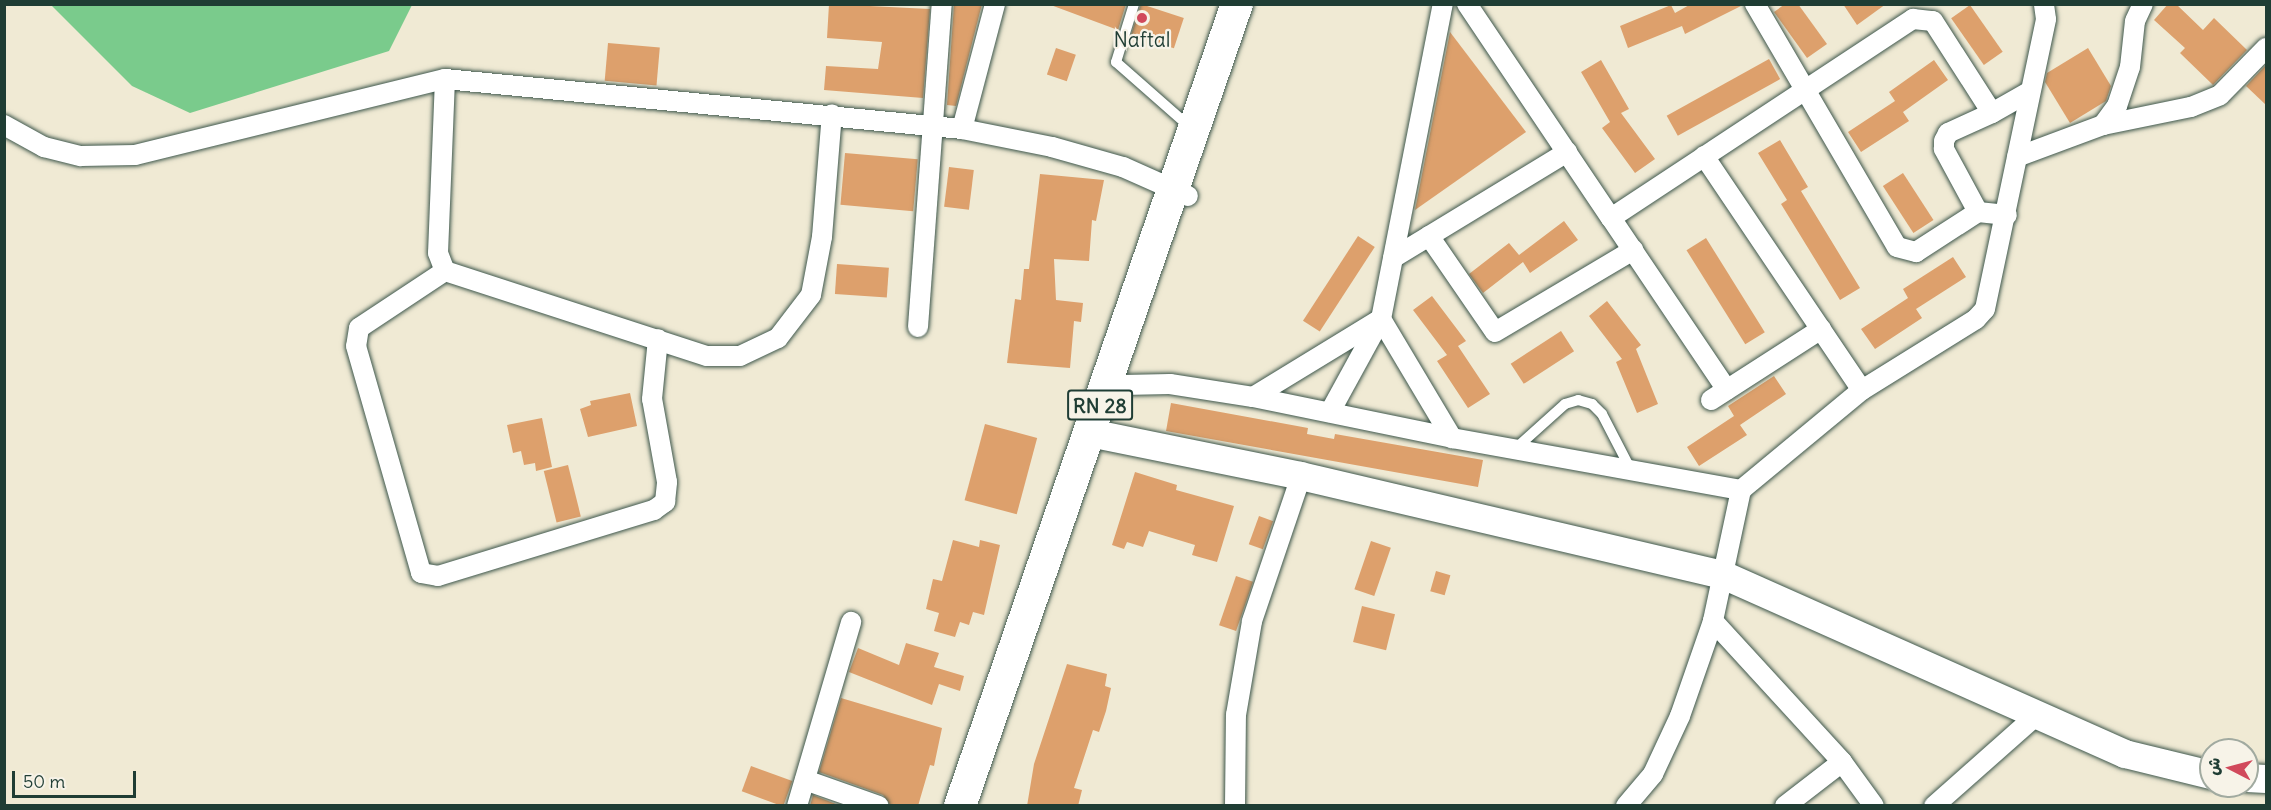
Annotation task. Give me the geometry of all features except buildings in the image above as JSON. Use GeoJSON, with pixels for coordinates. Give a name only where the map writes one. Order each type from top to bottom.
{"type":"FeatureCollection","features":[{"type":"Feature","properties":{"kind":"main road","name":"RN 28"},"geometry":{"type":"LineString","coordinates":[[980,806],[1097,434],[1123,385],[1181,193],[1194,130],[1237,4]]}},
{"type":"Feature","properties":{"kind":"main road","name":"RN 28"},"geometry":{"type":"LineString","coordinates":[[960,806],[1097,434],[1181,193],[1254,4]]}},
{"type":"Feature","properties":{"kind":"main road"},"geometry":{"type":"LineString","coordinates":[[1097,434],[1300,476],[1723,575],[2125,754],[2199,772]]}},
{"type":"Feature","properties":{"kind":"street"},"geometry":{"type":"LineString","coordinates":[[918,327],[936,126],[942,4]]}},
{"type":"Feature","properties":{"kind":"street"},"geometry":{"type":"LineString","coordinates":[[962,129],[995,4]]}},
{"type":"Feature","properties":{"kind":"street"},"geometry":{"type":"LineString","coordinates":[[1330,412],[1381,319],[1443,4]]}},
{"type":"Feature","properties":{"kind":"street"},"geometry":{"type":"LineString","coordinates":[[1467,4],[1633,250],[1719,395],[1821,329]]}},
{"type":"Feature","properties":{"kind":"street"},"geometry":{"type":"LineString","coordinates":[[1755,4],[1898,247],[1916,252],[1978,212],[2007,215]]}},
{"type":"Feature","properties":{"kind":"street"},"geometry":{"type":"LineString","coordinates":[[1626,806],[1653,774],[1680,716],[1713,621],[1741,490],[1862,390],[1976,320],[1985,309],[2007,215],[2029,92],[2046,19],[2044,4]]}},
{"type":"Feature","properties":{"kind":"street"},"geometry":{"type":"LineString","coordinates":[[2103,124],[2117,106],[2130,67],[2135,21],[2143,4]]}},
{"type":"Feature","properties":{"kind":"street"},"geometry":{"type":"LineString","coordinates":[[1611,218],[1913,19],[1922,17],[1933,21],[1992,113]]}},
{"type":"Feature","properties":{"kind":"street"},"geometry":{"type":"LineString","coordinates":[[2017,157],[2103,124],[2191,107],[2220,94],[2266,48]]}},
{"type":"Feature","properties":{"kind":"street"},"geometry":{"type":"LineString","coordinates":[[4,125],[44,147],[81,156],[135,155],[445,79],[832,114],[962,129],[1052,147],[1123,167],[1181,193]]}},
{"type":"Feature","properties":{"kind":"street"},"geometry":{"type":"LineString","coordinates":[[445,79],[438,253],[445,271]]}},
{"type":"Feature","properties":{"kind":"street"},"geometry":{"type":"LineString","coordinates":[[1978,212],[1944,149],[1944,141],[1948,133],[1992,113],[2029,92]]}},
{"type":"Feature","properties":{"kind":"street"},"geometry":{"type":"LineString","coordinates":[[445,271],[707,356],[740,356],[778,338],[811,295],[822,237],[832,114]]}},
{"type":"Feature","properties":{"kind":"street"},"geometry":{"type":"LineString","coordinates":[[1394,258],[1567,153]]}},
{"type":"Feature","properties":{"kind":"street"},"geometry":{"type":"LineString","coordinates":[[1704,156],[1862,390]]}},
{"type":"Feature","properties":{"kind":"street"},"geometry":{"type":"LineString","coordinates":[[1429,236],[1495,332],[1633,250]]}},
{"type":"Feature","properties":{"kind":"street"},"geometry":{"type":"LineString","coordinates":[[445,271],[359,328],[356,346],[421,573],[438,576],[654,510],[665,502],[667,482],[652,399],[658,339]]}},
{"type":"Feature","properties":{"kind":"street"},"geometry":{"type":"LineString","coordinates":[[1253,397],[1381,319]]}},
{"type":"Feature","properties":{"kind":"street"},"geometry":{"type":"LineString","coordinates":[[1381,319],[1452,438]]}},
{"type":"Feature","properties":{"kind":"street"},"geometry":{"type":"LineString","coordinates":[[1123,385],[1170,384],[1253,397],[1452,438],[1741,490]]}},
{"type":"Feature","properties":{"kind":"street"},"geometry":{"type":"LineString","coordinates":[[1235,806],[1236,715],[1252,621],[1300,476]]}},
{"type":"Feature","properties":{"kind":"street"},"geometry":{"type":"LineString","coordinates":[[1713,621],[1842,762],[1874,806]]}},
{"type":"Feature","properties":{"kind":"street"},"geometry":{"type":"LineString","coordinates":[[797,806],[851,622]]}},
{"type":"Feature","properties":{"kind":"street"},"geometry":{"type":"LineString","coordinates":[[1935,806],[2037,715]]}},
{"type":"Feature","properties":{"kind":"street"},"geometry":{"type":"LineString","coordinates":[[1785,806],[1842,762]]}},
{"type":"Feature","properties":{"kind":"street"},"geometry":{"type":"LineString","coordinates":[[805,780],[879,806]]}},
{"type":"Feature","properties":{"kind":"lane"},"geometry":{"type":"LineString","coordinates":[[1134,4],[1116,62],[1194,130]]}},
{"type":"Feature","properties":{"kind":"lane"},"geometry":{"type":"LineString","coordinates":[[1515,448],[1565,404],[1578,400],[1592,404],[1602,414],[1631,470]]}},
{"type":"Feature","properties":{"kind":"green space"},"geometry":{"type":"Polygon","coordinates":[[[51,5],[412,5],[389,51],[190,113],[132,86],[51,5]]]}},
{"type":"Feature","properties":{"kind":"place","name":"Naftal"},"geometry":{"type":"Point","coordinates":[1142,18]}}]}
